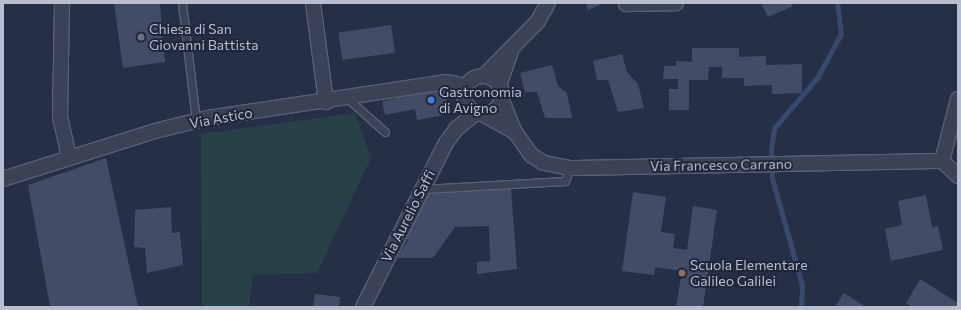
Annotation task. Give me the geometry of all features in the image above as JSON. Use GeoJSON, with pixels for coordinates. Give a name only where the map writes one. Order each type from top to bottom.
{"type":"FeatureCollection","features":[{"type":"Feature","properties":{"kind":"street"},"geometry":{"type":"LineString","coordinates":[[62,3],[60,117],[69,156]]}},
{"type":"Feature","properties":{"kind":"street"},"geometry":{"type":"LineString","coordinates":[[313,3],[326,102]]}},
{"type":"Feature","properties":{"kind":"street","name":"Via Aurelio Saffi"},"geometry":{"type":"LineString","coordinates":[[457,128],[467,84],[480,77],[512,49],[538,21],[548,3]]}},
{"type":"Feature","properties":{"kind":"street"},"geometry":{"type":"LineString","coordinates":[[626,4],[676,3]]}},
{"type":"Feature","properties":{"kind":"street","name":"Via Aurelio Saffi"},"geometry":{"type":"LineString","coordinates":[[363,307],[421,189],[446,142],[457,128],[480,114],[496,110],[512,49]]}},
{"type":"Feature","properties":{"kind":"street","name":"Via Astico"},"geometry":{"type":"LineString","coordinates":[[3,179],[69,156],[196,121],[326,102],[445,82],[452,77],[480,77]]}},
{"type":"Feature","properties":{"kind":"street"},"geometry":{"type":"LineString","coordinates":[[480,77],[495,81],[500,92]]}},
{"type":"Feature","properties":{"kind":"street"},"geometry":{"type":"LineString","coordinates":[[445,82],[457,84],[464,96],[480,114]]}},
{"type":"Feature","properties":{"kind":"street","name":"Via Francesco Carrano"},"geometry":{"type":"LineString","coordinates":[[500,92],[515,132],[531,155],[537,160],[570,168],[942,161]]}},
{"type":"Feature","properties":{"kind":"street"},"geometry":{"type":"LineString","coordinates":[[942,161],[958,98]]}},
{"type":"Feature","properties":{"kind":"street","name":"Via Francesco Carrano"},"geometry":{"type":"LineString","coordinates":[[480,114],[515,132]]}},
{"type":"Feature","properties":{"kind":"street"},"geometry":{"type":"LineString","coordinates":[[942,161],[958,138]]}},
{"type":"Feature","properties":{"kind":"street"},"geometry":{"type":"LineString","coordinates":[[942,161],[958,176]]}},
{"type":"Feature","properties":{"kind":"lane"},"geometry":{"type":"LineString","coordinates":[[182,3],[196,121]]}},
{"type":"Feature","properties":{"kind":"lane"},"geometry":{"type":"LineString","coordinates":[[346,98],[385,132]]}},
{"type":"Feature","properties":{"kind":"lane"},"geometry":{"type":"LineString","coordinates":[[421,189],[565,181],[570,168]]}},
{"type":"Feature","properties":{"kind":"shaded area"},"geometry":{"type":"Polygon","coordinates":[[[355,113],[371,158],[317,273],[253,275],[249,307],[202,307],[201,134],[355,113]]]}},
{"type":"Feature","properties":{"kind":"building","name":"Chiesa di San Giovanni Battista"},"geometry":{"type":"Polygon","coordinates":[[[114,3],[160,3],[165,62],[123,68],[114,3]]]}},
{"type":"Feature","properties":{"kind":"building"},"geometry":{"type":"Polygon","coordinates":[[[586,3],[604,3],[588,10],[586,3]]]}},
{"type":"Feature","properties":{"kind":"building"},"geometry":{"type":"Polygon","coordinates":[[[761,3],[791,3],[793,6],[768,17],[761,3]]]}},
{"type":"Feature","properties":{"kind":"building"},"geometry":{"type":"Polygon","coordinates":[[[391,25],[395,53],[342,60],[339,32],[391,25]]]}},
{"type":"Feature","properties":{"kind":"building"},"geometry":{"type":"Polygon","coordinates":[[[692,48],[739,48],[739,57],[766,56],[766,65],[802,64],[802,93],[772,94],[772,85],[744,86],[744,78],[722,78],[722,67],[709,67],[708,80],[689,80],[689,110],[669,110],[669,89],[678,89],[678,79],[663,79],[664,66],[676,66],[676,61],[692,62],[692,48]]]}},
{"type":"Feature","properties":{"kind":"building"},"geometry":{"type":"Polygon","coordinates":[[[622,54],[627,72],[638,84],[644,108],[618,112],[608,80],[597,80],[593,61],[622,54]]]}},
{"type":"Feature","properties":{"kind":"building"},"geometry":{"type":"Polygon","coordinates":[[[552,65],[558,86],[567,93],[572,118],[545,118],[537,92],[525,92],[520,73],[552,65]]]}},
{"type":"Feature","properties":{"kind":"building"},"geometry":{"type":"Polygon","coordinates":[[[445,89],[450,114],[417,120],[415,109],[385,115],[382,101],[445,89]]]}},
{"type":"Feature","properties":{"kind":"building"},"geometry":{"type":"Polygon","coordinates":[[[106,158],[138,307],[50,306],[28,185],[106,158]]]}},
{"type":"Feature","properties":{"kind":"building"},"geometry":{"type":"Polygon","coordinates":[[[511,188],[517,269],[477,274],[477,262],[490,261],[489,226],[455,227],[433,258],[397,258],[408,240],[404,236],[430,192],[511,188]]]}},
{"type":"Feature","properties":{"kind":"building"},"geometry":{"type":"Polygon","coordinates":[[[633,192],[666,197],[661,232],[675,234],[673,248],[687,250],[693,206],[717,210],[703,307],[676,307],[682,271],[655,267],[654,275],[622,271],[633,192]]]}},
{"type":"Feature","properties":{"kind":"building"},"geometry":{"type":"Polygon","coordinates":[[[926,195],[932,227],[938,226],[943,250],[891,261],[885,229],[902,225],[898,201],[926,195]]]}},
{"type":"Feature","properties":{"kind":"building"},"geometry":{"type":"Polygon","coordinates":[[[171,207],[172,233],[180,232],[183,265],[147,273],[145,248],[134,247],[135,210],[171,207]]]}},
{"type":"Feature","properties":{"kind":"building"},"geometry":{"type":"Polygon","coordinates":[[[920,279],[958,303],[958,307],[912,307],[906,303],[920,279]]]}},
{"type":"Feature","properties":{"kind":"building"},"geometry":{"type":"Polygon","coordinates":[[[844,293],[866,307],[835,307],[844,293]]]}},
{"type":"Feature","properties":{"kind":"building"},"geometry":{"type":"Polygon","coordinates":[[[315,294],[340,297],[339,307],[313,307],[315,294]]]}},
{"type":"Feature","properties":{"kind":"waterway"},"geometry":{"type":"LineString","coordinates":[[801,307],[802,285],[772,178],[771,148],[774,128],[817,78],[841,34],[837,3]]}},
{"type":"Feature","properties":{"kind":"place","name":"Chiesa di San Giovanni Battista"},"geometry":{"type":"Point","coordinates":[141,37]}},
{"type":"Feature","properties":{"kind":"place","name":"Gastronomia di Avigno"},"geometry":{"type":"Point","coordinates":[431,100]}},
{"type":"Feature","properties":{"kind":"place","name":"Scuola Elementare Galileo Galilei"},"geometry":{"type":"Point","coordinates":[682,273]}}]}
